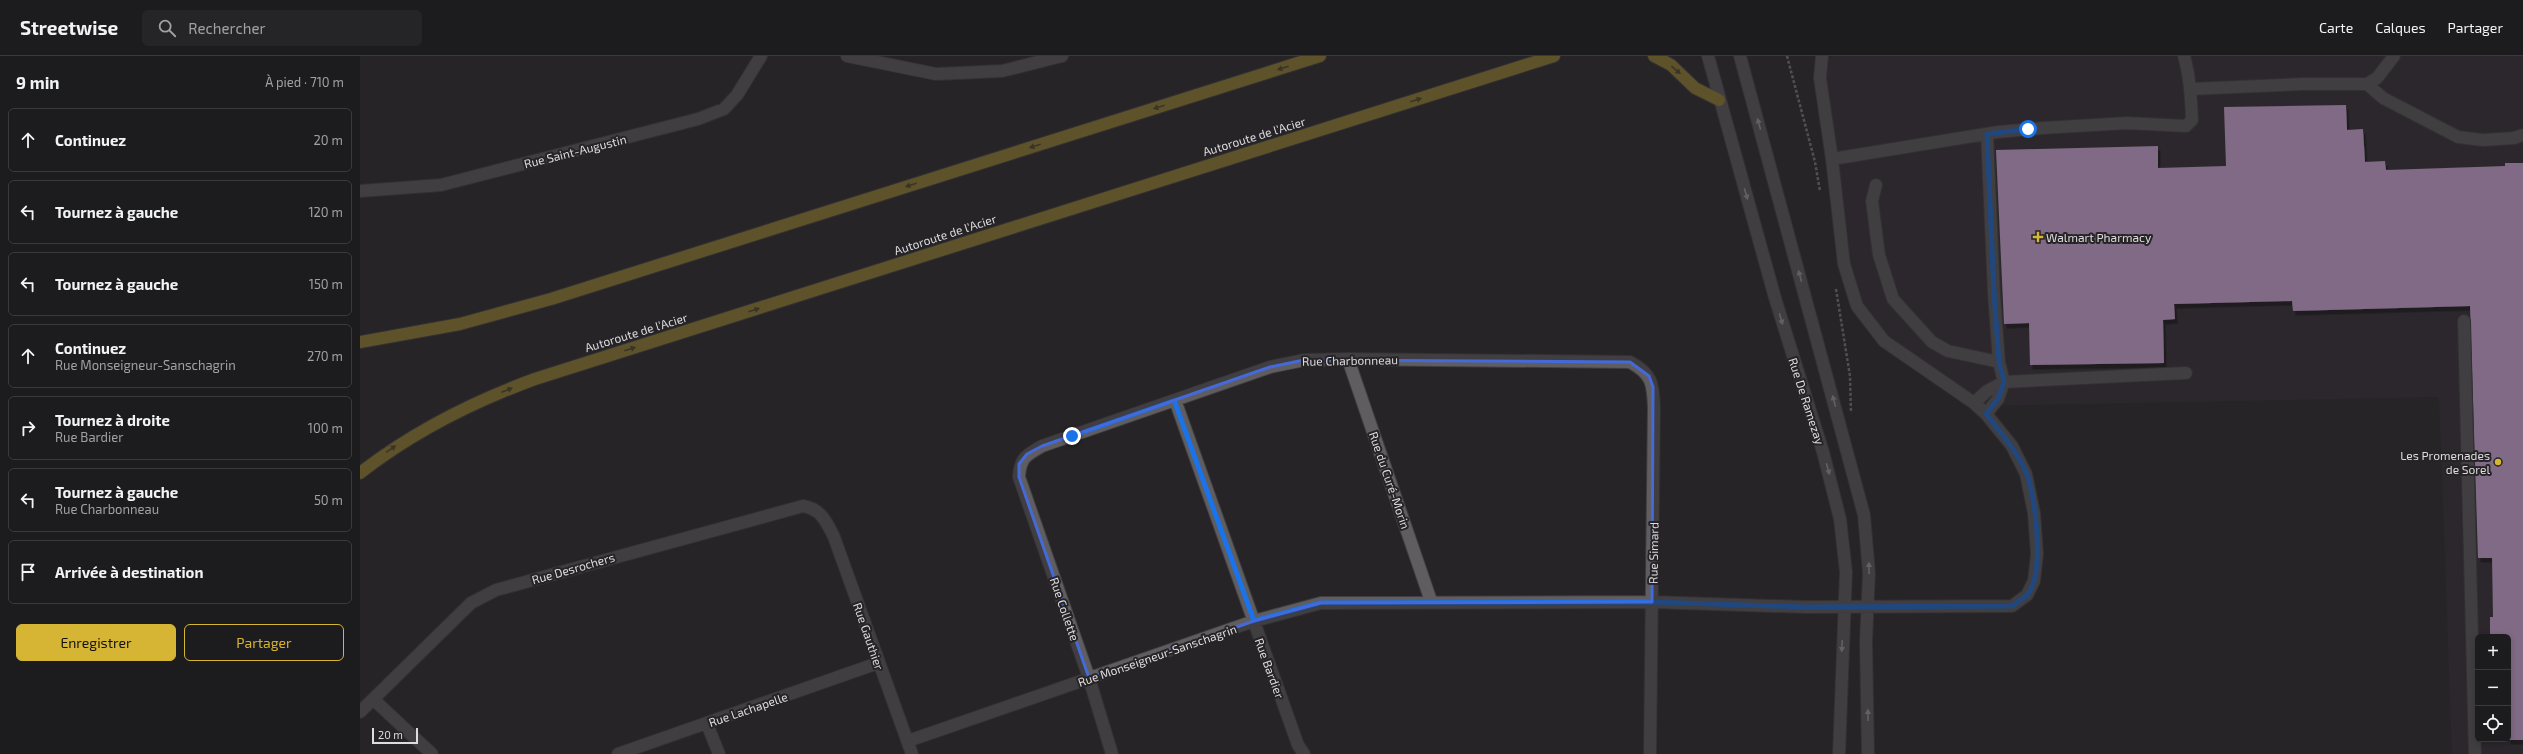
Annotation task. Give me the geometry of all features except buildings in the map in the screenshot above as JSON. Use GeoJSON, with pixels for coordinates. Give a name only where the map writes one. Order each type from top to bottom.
{"type":"FeatureCollection","features":[{"type":"Feature","properties":{"kind":"highway"},"geometry":{"type":"LineString","coordinates":[[360,342],[454,325],[545,301],[1320,56]]}},
{"type":"Feature","properties":{"kind":"highway","name":"Autoroute de l'Acier"},"geometry":{"type":"LineString","coordinates":[[360,472],[395,447],[441,419],[490,396],[535,379],[1554,56]]}},
{"type":"Feature","properties":{"kind":"highway"},"geometry":{"type":"LineString","coordinates":[[1654,56],[1671,66],[1695,88],[1719,100]]}},
{"type":"Feature","properties":{"kind":"street","name":"Rue Saint-Augustin"},"geometry":{"type":"LineString","coordinates":[[360,191],[442,185],[698,119],[724,108],[737,95],[761,56]]}},
{"type":"Feature","properties":{"kind":"street"},"geometry":{"type":"LineString","coordinates":[[847,56],[936,74],[1002,71],[1062,56]]}},
{"type":"Feature","properties":{"kind":"street","name":"Rue De Ramezay"},"geometry":{"type":"LineString","coordinates":[[1708,56],[1785,335],[1835,494],[1845,551],[1839,754]]}},
{"type":"Feature","properties":{"kind":"street","name":"Rue De Ramezay"},"geometry":{"type":"LineString","coordinates":[[1740,56],[1864,515],[1868,556],[1868,754]]}},
{"type":"Feature","properties":{"kind":"street","name":"Rue Monseigneur-Sanschagrin"},"geometry":{"type":"LineString","coordinates":[[908,740],[1254,621],[1321,603],[1431,601],[1652,602],[1844,608],[2012,606],[2027,595],[2034,581],[2037,554],[2034,513],[2026,474],[2012,446],[1986,414],[1974,403],[1884,341],[1857,306],[1844,264],[1832,159],[1820,78],[1822,56]]}},
{"type":"Feature","properties":{"kind":"street"},"geometry":{"type":"LineString","coordinates":[[1832,159],[1987,134],[2043,128],[2127,123],[2186,126],[2192,120],[2191,89],[2184,56]]}},
{"type":"Feature","properties":{"kind":"street"},"geometry":{"type":"LineString","coordinates":[[2191,89],[2303,84],[2366,84],[2377,78],[2394,56]]}},
{"type":"Feature","properties":{"kind":"street"},"geometry":{"type":"LineString","coordinates":[[2366,84],[2383,98],[2458,137],[2483,140],[2514,138],[2523,135]]}},
{"type":"Feature","properties":{"kind":"street"},"geometry":{"type":"LineString","coordinates":[[1986,414],[1998,399],[2004,382],[1999,362],[1987,134]]}},
{"type":"Feature","properties":{"kind":"street"},"geometry":{"type":"LineString","coordinates":[[1876,185],[1872,201],[1878,255],[1893,299],[1906,316],[1932,342],[1948,351],[1999,362]]}},
{"type":"Feature","properties":{"kind":"street"},"geometry":{"type":"LineString","coordinates":[[2464,321],[2476,754]]}},
{"type":"Feature","properties":{"kind":"street","name":"Rue Charbonneau"},"geometry":{"type":"LineString","coordinates":[[1019,464],[1027,454],[1042,446],[1270,367],[1304,360],[1348,359],[1630,362],[1649,376]]}},
{"type":"Feature","properties":{"kind":"street","name":"Rue du Curé-Morin"},"geometry":{"type":"LineString","coordinates":[[1348,359],[1431,601]]}},
{"type":"Feature","properties":{"kind":"street"},"geometry":{"type":"LineString","coordinates":[[1974,403],[1987,391],[2004,382],[2186,373]]}},
{"type":"Feature","properties":{"kind":"street","name":"Rue Simard"},"geometry":{"type":"LineString","coordinates":[[1649,376],[1653,387],[1654,407],[1650,754]]}},
{"type":"Feature","properties":{"kind":"street","name":"Rue Bardier"},"geometry":{"type":"LineString","coordinates":[[1174,400],[1298,745],[1304,754]]}},
{"type":"Feature","properties":{"kind":"street","name":"Rue Collette"},"geometry":{"type":"LineString","coordinates":[[1019,464],[1019,477],[1089,678],[1112,754]]}},
{"type":"Feature","properties":{"kind":"street","name":"Rue Desrochers"},"geometry":{"type":"LineString","coordinates":[[360,712],[471,603],[496,590],[790,507],[814,507],[824,518]]}},
{"type":"Feature","properties":{"kind":"street","name":"Rue Gauthier"},"geometry":{"type":"LineString","coordinates":[[824,518],[834,537],[878,663],[912,754]]}},
{"type":"Feature","properties":{"kind":"street","name":"Rue Lachapelle"},"geometry":{"type":"LineString","coordinates":[[618,754],[708,724],[878,663]]}},
{"type":"Feature","properties":{"kind":"street"},"geometry":{"type":"LineString","coordinates":[[373,699],[432,754]]}},
{"type":"Feature","properties":{"kind":"street"},"geometry":{"type":"LineString","coordinates":[[708,724],[719,754]]}},
{"type":"Feature","properties":{"kind":"path"},"geometry":{"type":"LineString","coordinates":[[1787,56],[1815,162],[1822,198]]}},
{"type":"Feature","properties":{"kind":"path"},"geometry":{"type":"LineString","coordinates":[[1835,283],[1850,376],[1852,405],[1850,417]]}},
{"type":"Feature","properties":{"kind":"highlighted area"},"geometry":{"type":"Polygon","coordinates":[[[1304,360],[1630,362],[1649,376],[1653,387],[1652,602],[1321,603],[1254,621],[1089,678],[1019,477],[1019,464],[1027,454],[1042,446],[1270,367],[1304,360]]]}},
{"type":"Feature","properties":{"kind":"shaded area"},"geometry":{"type":"Polygon","coordinates":[[[1834,56],[2523,56],[2523,754],[2452,754],[2439,397],[1981,406],[1888,338],[1861,305],[1848,261],[1825,59],[1834,56]]]}},
{"type":"Feature","properties":{"kind":"place","name":"Walmart Pharmacy"},"geometry":{"type":"Point","coordinates":[2038,237]}},
{"type":"Feature","properties":{"kind":"place","name":"Les Promenades de Sorel"},"geometry":{"type":"Point","coordinates":[2498,462]}},
{"type":"Feature","properties":{"kind":"route"},"geometry":{"type":"LineString","coordinates":[[1072,436],[1174,400],[1254,621],[1321,603],[1431,601],[1652,602],[1844,608],[2012,606],[2027,595],[2034,581],[2037,554],[2034,513],[2026,474],[2012,446],[1986,414],[1998,399],[2004,382],[1999,362],[1994,294],[1987,134],[2028,129]]}}]}
